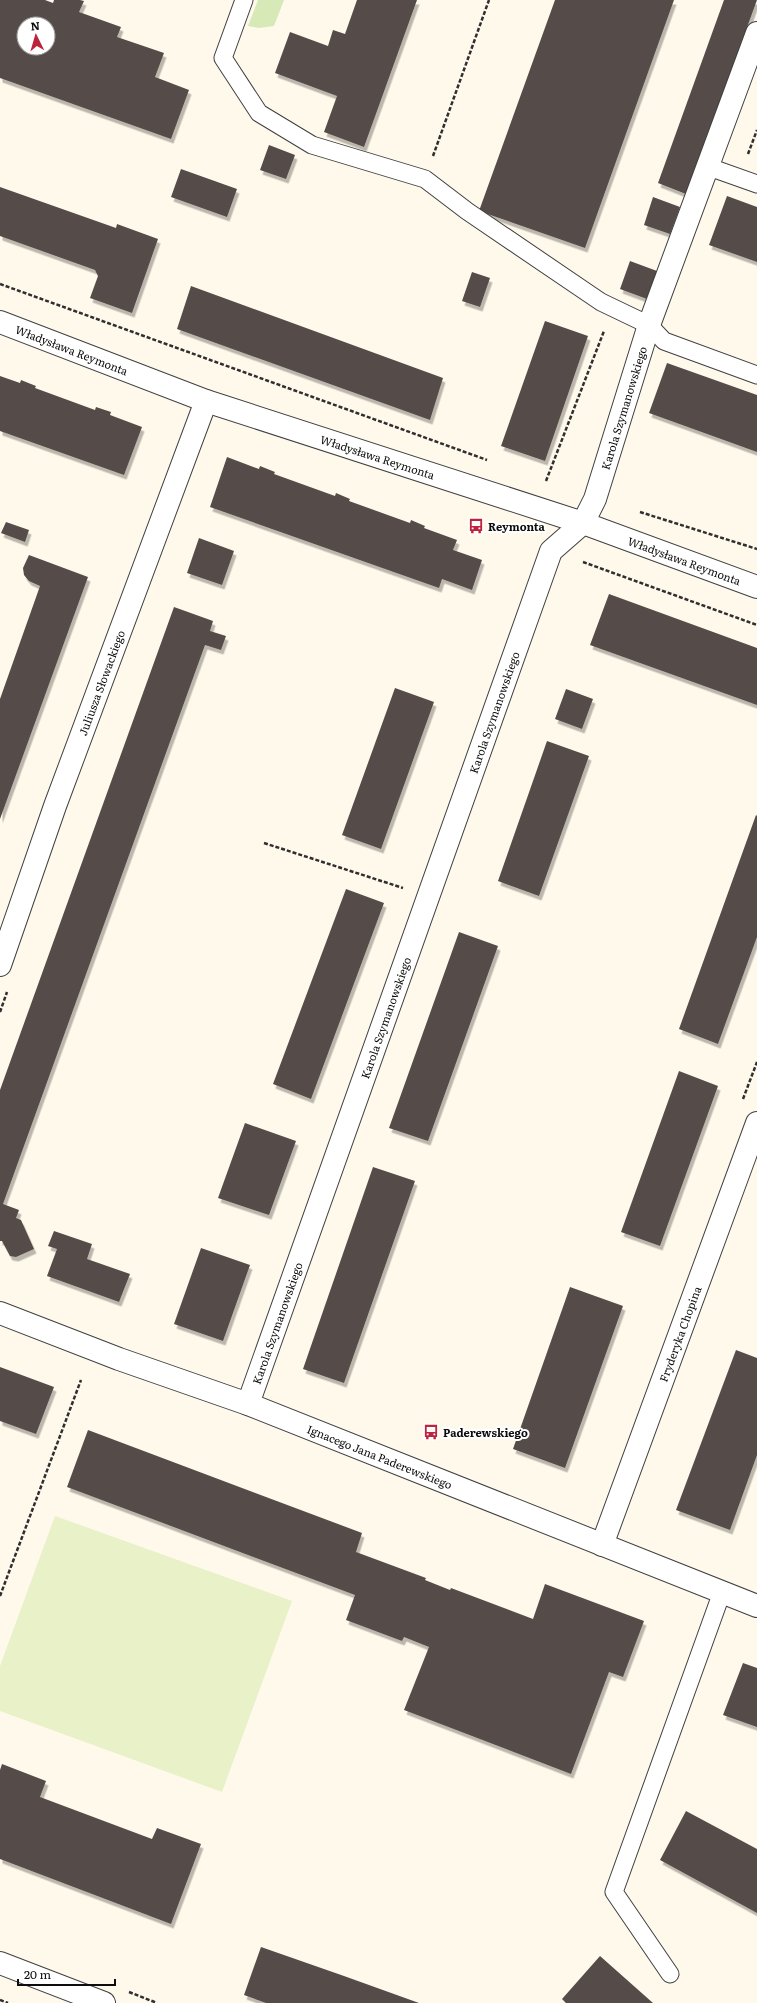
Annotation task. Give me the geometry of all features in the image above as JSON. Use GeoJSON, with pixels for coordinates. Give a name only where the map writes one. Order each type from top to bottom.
{"type":"FeatureCollection","features":[{"type":"Feature","properties":{"kind":"street","name":"Karola Szymanowskiego"},"geometry":{"type":"LineString","coordinates":[[248,1404],[551,551],[583,523],[595,499],[649,325],[709,167],[757,33]]}},
{"type":"Feature","properties":{"kind":"street","name":"Władysława Reymonta"},"geometry":{"type":"LineString","coordinates":[[0,322],[206,401],[583,523],[757,587]]}},
{"type":"Feature","properties":{"kind":"street","name":"Juliusza Słowackiego"},"geometry":{"type":"LineString","coordinates":[[0,965],[56,806],[206,401]]}},
{"type":"Feature","properties":{"kind":"street","name":"Fryderyka Chopina"},"geometry":{"type":"LineString","coordinates":[[602,1545],[757,1123]]}},
{"type":"Feature","properties":{"kind":"street","name":"Ignacego Jana Paderewskiego"},"geometry":{"type":"LineString","coordinates":[[0,1313],[120,1359],[248,1404],[757,1606]]}},
{"type":"Feature","properties":{"kind":"street"},"geometry":{"type":"LineString","coordinates":[[0,1963],[104,2003]]}},
{"type":"Feature","properties":{"kind":"lane"},"geometry":{"type":"LineString","coordinates":[[244,0],[223,58],[259,113],[312,145],[425,179],[467,211],[595,297],[649,325],[664,341],[757,375]]}},
{"type":"Feature","properties":{"kind":"lane"},"geometry":{"type":"LineString","coordinates":[[709,167],[757,184]]}},
{"type":"Feature","properties":{"kind":"lane"},"geometry":{"type":"LineString","coordinates":[[670,1974],[614,1892],[722,1592]]}},
{"type":"Feature","properties":{"kind":"path"},"geometry":{"type":"LineString","coordinates":[[425,179],[489,0]]}},
{"type":"Feature","properties":{"kind":"path"},"geometry":{"type":"LineString","coordinates":[[0,284],[494,463]]}},
{"type":"Feature","properties":{"kind":"path"},"geometry":{"type":"LineString","coordinates":[[546,481],[602,334],[618,310]]}},
{"type":"Feature","properties":{"kind":"path"},"geometry":{"type":"LineString","coordinates":[[539,479],[553,484]]}},
{"type":"Feature","properties":{"kind":"path"},"geometry":{"type":"LineString","coordinates":[[637,511],[757,549]]}},
{"type":"Feature","properties":{"kind":"path"},"geometry":{"type":"LineString","coordinates":[[578,560],[757,625]]}},
{"type":"Feature","properties":{"kind":"path"},"geometry":{"type":"LineString","coordinates":[[264,843],[405,888]]}},
{"type":"Feature","properties":{"kind":"path"},"geometry":{"type":"LineString","coordinates":[[0,1596],[81,1380]]}},
{"type":"Feature","properties":{"kind":"path"},"geometry":{"type":"LineString","coordinates":[[0,2000],[8,2003]]}},
{"type":"Feature","properties":{"kind":"green space"},"geometry":{"type":"Polygon","coordinates":[[[258,0],[284,0],[274,26],[259,28],[248,26],[258,0]]]}},
{"type":"Feature","properties":{"kind":"green space"},"geometry":{"type":"Polygon","coordinates":[[[55,1516],[292,1601],[222,1792],[0,1711],[0,1666],[55,1516]]]}},
{"type":"Feature","properties":{"kind":"building"},"geometry":{"type":"Polygon","coordinates":[[[0,0],[45,0],[53,3],[54,0],[84,1],[79,12],[121,27],[117,37],[164,53],[155,77],[189,90],[171,139],[0,78],[0,0]]]}},
{"type":"Feature","properties":{"kind":"building"},"geometry":{"type":"Polygon","coordinates":[[[357,0],[417,0],[364,147],[324,132],[337,96],[275,73],[290,32],[328,46],[333,30],[345,34],[357,0]]]}},
{"type":"Feature","properties":{"kind":"building"},"geometry":{"type":"Polygon","coordinates":[[[555,0],[674,0],[585,248],[479,211],[555,0]]]}},
{"type":"Feature","properties":{"kind":"building"},"geometry":{"type":"Polygon","coordinates":[[[724,0],[757,0],[686,194],[658,183],[724,0]]]}},
{"type":"Feature","properties":{"kind":"building"},"geometry":{"type":"Polygon","coordinates":[[[269,145],[295,155],[286,179],[260,170],[269,145]]]}},
{"type":"Feature","properties":{"kind":"building"},"geometry":{"type":"Polygon","coordinates":[[[181,169],[237,189],[227,217],[171,197],[181,169]]]}},
{"type":"Feature","properties":{"kind":"building"},"geometry":{"type":"Polygon","coordinates":[[[0,187],[116,228],[117,224],[158,239],[132,313],[90,298],[98,276],[95,270],[0,236],[0,187]]]}},
{"type":"Feature","properties":{"kind":"building"},"geometry":{"type":"Polygon","coordinates":[[[727,196],[757,207],[757,262],[709,245],[727,196]]]}},
{"type":"Feature","properties":{"kind":"building"},"geometry":{"type":"Polygon","coordinates":[[[653,197],[680,207],[670,234],[644,225],[653,197]]]}},
{"type":"Feature","properties":{"kind":"building"},"geometry":{"type":"Polygon","coordinates":[[[630,261],[657,271],[647,299],[620,289],[630,261]]]}},
{"type":"Feature","properties":{"kind":"building"},"geometry":{"type":"Polygon","coordinates":[[[472,272],[490,278],[480,307],[462,301],[472,272]]]}},
{"type":"Feature","properties":{"kind":"building"},"geometry":{"type":"Polygon","coordinates":[[[191,286],[443,378],[430,420],[177,329],[191,286]]]}},
{"type":"Feature","properties":{"kind":"building"},"geometry":{"type":"Polygon","coordinates":[[[545,321],[588,336],[545,461],[501,446],[545,321]]]}},
{"type":"Feature","properties":{"kind":"building"},"geometry":{"type":"Polygon","coordinates":[[[667,363],[757,395],[757,452],[649,413],[667,363]]]}},
{"type":"Feature","properties":{"kind":"building"},"geometry":{"type":"Polygon","coordinates":[[[0,376],[20,383],[21,380],[36,386],[35,388],[95,410],[96,407],[111,412],[110,415],[142,427],[124,475],[0,431],[0,376]]]}},
{"type":"Feature","properties":{"kind":"building"},"geometry":{"type":"Polygon","coordinates":[[[227,457],[259,469],[260,466],[275,472],[274,474],[335,496],[336,493],[350,499],[349,501],[410,523],[411,520],[425,526],[424,528],[457,540],[453,550],[482,560],[472,590],[442,579],[439,588],[210,507],[227,457]]]}},
{"type":"Feature","properties":{"kind":"building"},"geometry":{"type":"Polygon","coordinates":[[[6,522],[29,530],[25,542],[1,533],[6,522]]]}},
{"type":"Feature","properties":{"kind":"building"},"geometry":{"type":"Polygon","coordinates":[[[199,538],[234,551],[222,585],[187,573],[199,538]]]}},
{"type":"Feature","properties":{"kind":"building"},"geometry":{"type":"Polygon","coordinates":[[[29,555],[88,577],[0,819],[0,699],[40,586],[29,581],[24,575],[23,568],[29,555]]]}},
{"type":"Feature","properties":{"kind":"building"},"geometry":{"type":"Polygon","coordinates":[[[609,594],[757,648],[757,705],[590,645],[609,594]]]}},
{"type":"Feature","properties":{"kind":"building"},"geometry":{"type":"Polygon","coordinates":[[[174,607],[213,621],[210,631],[226,636],[221,650],[205,645],[3,1204],[19,1210],[16,1218],[21,1220],[34,1249],[16,1257],[10,1256],[2,1241],[0,1241],[0,1090],[174,607]]]}},
{"type":"Feature","properties":{"kind":"building"},"geometry":{"type":"Polygon","coordinates":[[[395,688],[434,702],[381,849],[342,835],[395,688]]]}},
{"type":"Feature","properties":{"kind":"building"},"geometry":{"type":"Polygon","coordinates":[[[566,689],[593,699],[582,729],[555,719],[566,689]]]}},
{"type":"Feature","properties":{"kind":"building"},"geometry":{"type":"Polygon","coordinates":[[[547,741],[589,756],[539,896],[498,881],[547,741]]]}},
{"type":"Feature","properties":{"kind":"building"},"geometry":{"type":"Polygon","coordinates":[[[756,815],[757,937],[718,1044],[679,1029],[756,815]]]}},
{"type":"Feature","properties":{"kind":"building"},"geometry":{"type":"Polygon","coordinates":[[[346,889],[384,903],[311,1099],[273,1084],[346,889]]]}},
{"type":"Feature","properties":{"kind":"building"},"geometry":{"type":"Polygon","coordinates":[[[459,932],[498,946],[428,1141],[389,1128],[459,932]]]}},
{"type":"Feature","properties":{"kind":"building"},"geometry":{"type":"Polygon","coordinates":[[[679,1071],[718,1086],[660,1246],[621,1232],[679,1071]]]}},
{"type":"Feature","properties":{"kind":"building"},"geometry":{"type":"Polygon","coordinates":[[[245,1123],[296,1141],[269,1215],[218,1198],[245,1123]]]}},
{"type":"Feature","properties":{"kind":"building"},"geometry":{"type":"Polygon","coordinates":[[[373,1167],[415,1181],[344,1383],[303,1369],[373,1167]]]}},
{"type":"Feature","properties":{"kind":"building"},"geometry":{"type":"Polygon","coordinates":[[[54,1231],[92,1244],[87,1259],[130,1274],[119,1302],[47,1276],[57,1249],[48,1246],[54,1231]]]}},
{"type":"Feature","properties":{"kind":"building"},"geometry":{"type":"Polygon","coordinates":[[[201,1248],[250,1265],[223,1341],[174,1324],[201,1248]]]}},
{"type":"Feature","properties":{"kind":"building"},"geometry":{"type":"Polygon","coordinates":[[[570,1287],[623,1306],[565,1468],[513,1449],[570,1287]]]}},
{"type":"Feature","properties":{"kind":"building"},"geometry":{"type":"Polygon","coordinates":[[[736,1350],[757,1358],[757,1455],[730,1530],[676,1510],[736,1350]]]}},
{"type":"Feature","properties":{"kind":"building"},"geometry":{"type":"Polygon","coordinates":[[[0,1367],[54,1387],[36,1434],[0,1421],[0,1367]]]}},
{"type":"Feature","properties":{"kind":"building"},"geometry":{"type":"Polygon","coordinates":[[[88,1430],[362,1533],[356,1552],[426,1578],[425,1580],[450,1590],[451,1588],[533,1619],[545,1584],[644,1621],[623,1677],[609,1672],[571,1774],[404,1710],[429,1647],[404,1637],[402,1641],[346,1620],[355,1595],[67,1487],[88,1430]]]}},
{"type":"Feature","properties":{"kind":"building"},"geometry":{"type":"Polygon","coordinates":[[[743,1663],[757,1668],[757,1727],[723,1715],[743,1663]]]}},
{"type":"Feature","properties":{"kind":"building"},"geometry":{"type":"Polygon","coordinates":[[[2,1764],[46,1781],[40,1797],[152,1839],[157,1828],[201,1844],[171,1924],[0,1859],[0,1770],[2,1764]]]}},
{"type":"Feature","properties":{"kind":"building"},"geometry":{"type":"Polygon","coordinates":[[[686,1811],[757,1849],[757,1913],[660,1860],[686,1811]]]}},
{"type":"Feature","properties":{"kind":"building"},"geometry":{"type":"Polygon","coordinates":[[[261,1947],[419,2003],[266,2003],[244,1995],[261,1947]]]}},
{"type":"Feature","properties":{"kind":"building"},"geometry":{"type":"Polygon","coordinates":[[[600,1956],[653,2003],[566,2003],[562,1999],[600,1956]]]}},
{"type":"Feature","properties":{"kind":"place","name":"Reymonta"},"geometry":{"type":"Point","coordinates":[476,526]}},
{"type":"Feature","properties":{"kind":"place","name":"Paderewskiego"},"geometry":{"type":"Point","coordinates":[431,1432]}}]}
